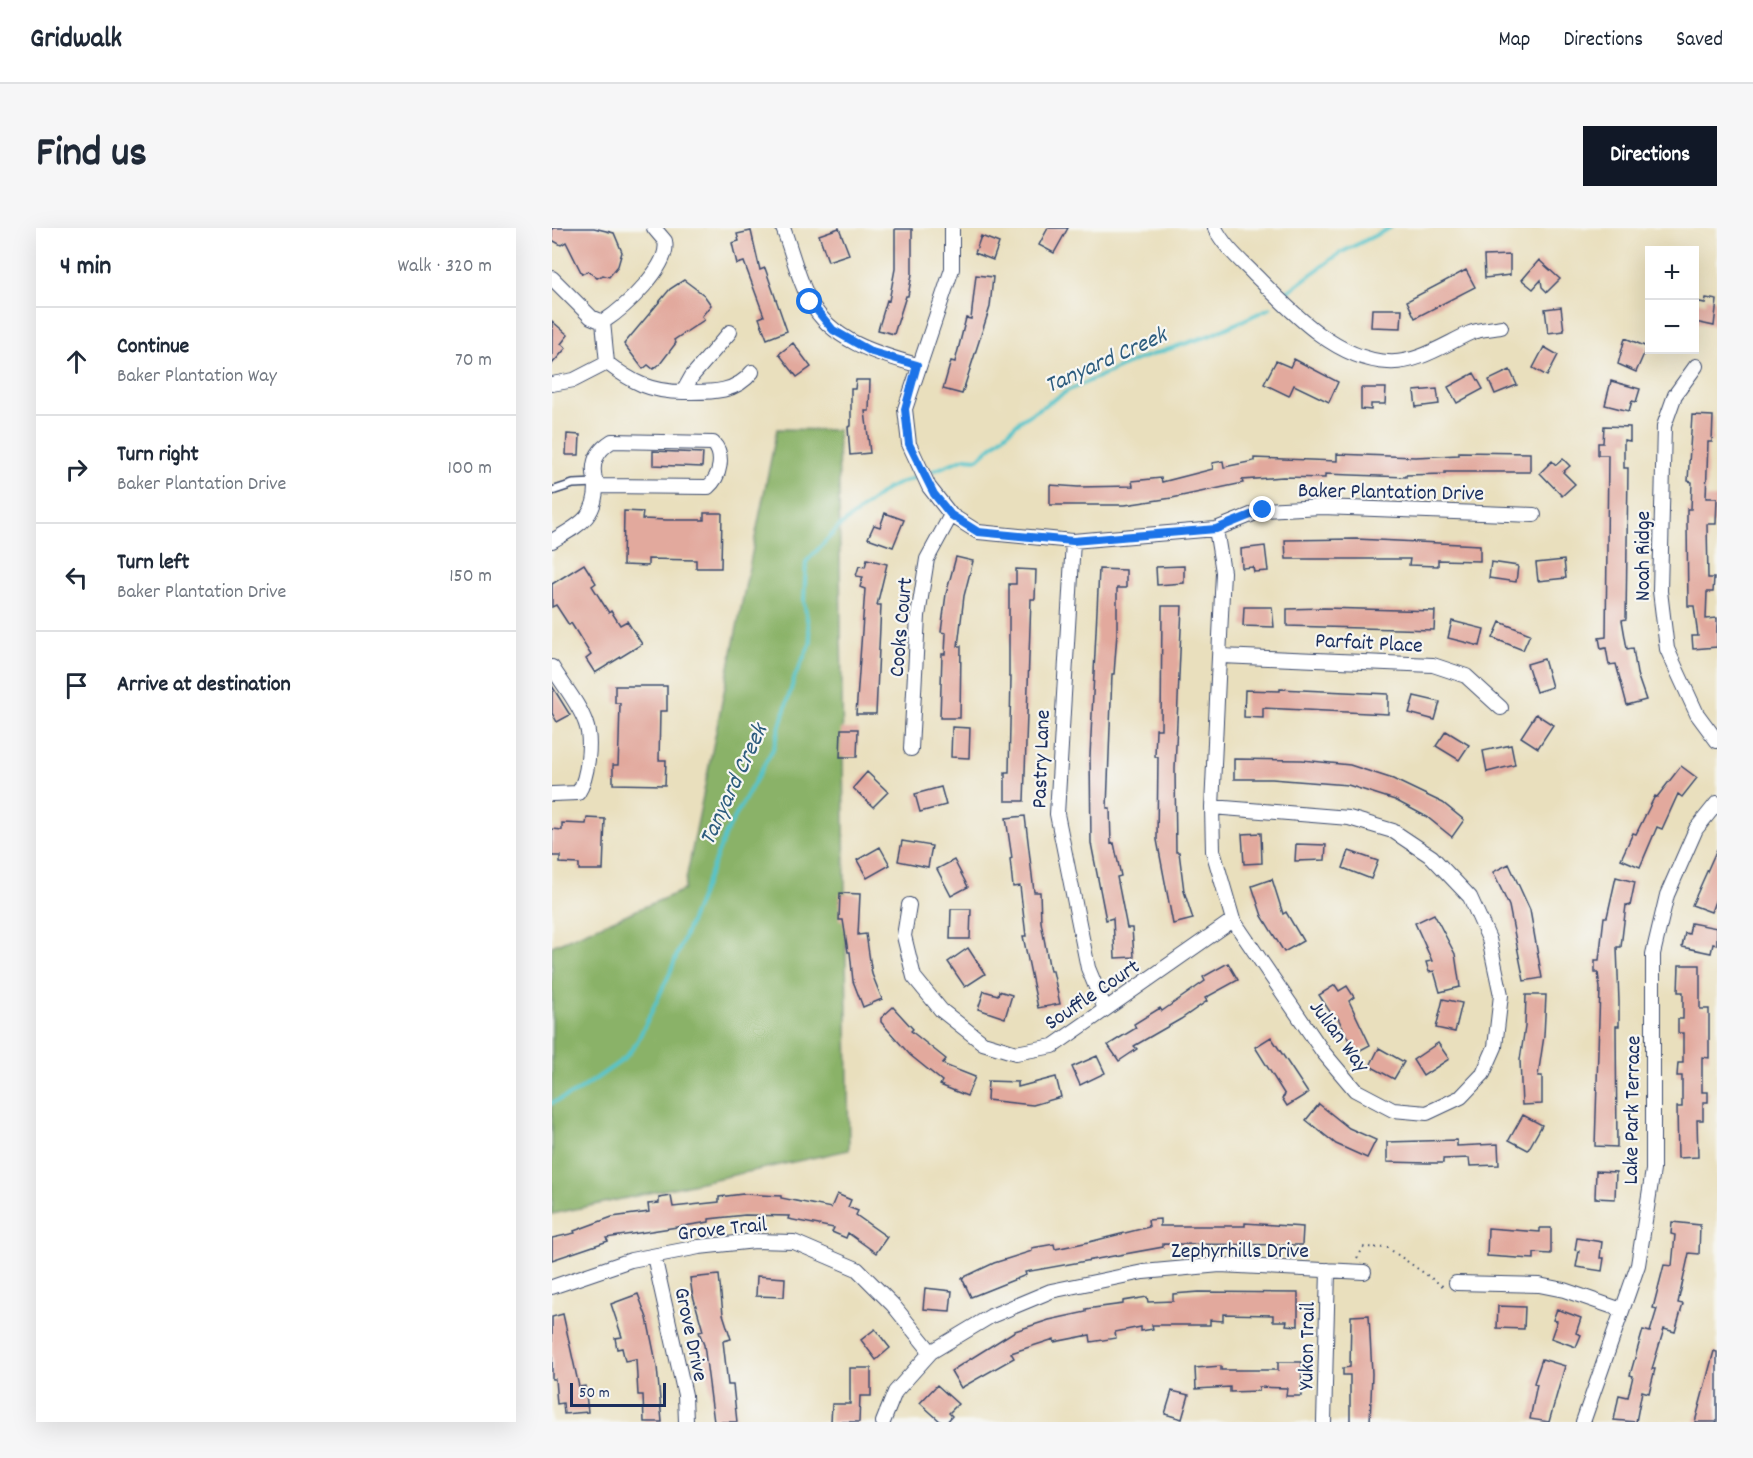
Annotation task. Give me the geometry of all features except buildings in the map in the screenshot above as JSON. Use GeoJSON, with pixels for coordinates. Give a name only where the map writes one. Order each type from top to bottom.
{"type":"FeatureCollection","features":[{"type":"Feature","properties":{"kind":"street"},"geometry":{"type":"LineString","coordinates":[[603,322],[646,283],[664,258],[665,241],[654,228]]}},
{"type":"Feature","properties":{"kind":"street"},"geometry":{"type":"LineString","coordinates":[[783,228],[810,302],[833,330],[872,352],[917,365]]}},
{"type":"Feature","properties":{"kind":"street","name":"Baker Plantation Drive"},"geometry":{"type":"LineString","coordinates":[[952,228],[952,268],[917,365],[905,409],[909,444],[929,487],[951,515],[978,532],[1073,541],[1216,529],[1263,510],[1322,507],[1534,515]]}},
{"type":"Feature","properties":{"kind":"street"},"geometry":{"type":"LineString","coordinates":[[1215,228],[1222,241],[1278,298],[1321,335],[1357,356],[1389,363],[1444,347],[1472,332],[1501,327]]}},
{"type":"Feature","properties":{"kind":"street"},"geometry":{"type":"LineString","coordinates":[[552,278],[591,317],[603,322]]}},
{"type":"Feature","properties":{"kind":"street"},"geometry":{"type":"LineString","coordinates":[[603,322],[607,363]]}},
{"type":"Feature","properties":{"kind":"street"},"geometry":{"type":"LineString","coordinates":[[683,392],[692,376],[730,332]]}},
{"type":"Feature","properties":{"kind":"street"},"geometry":{"type":"LineString","coordinates":[[552,384],[574,380],[607,363]]}},
{"type":"Feature","properties":{"kind":"street"},"geometry":{"type":"LineString","coordinates":[[607,363],[646,389],[662,392],[732,389],[745,382],[752,372]]}},
{"type":"Feature","properties":{"kind":"street","name":"Noah Ridge"},"geometry":{"type":"LineString","coordinates":[[1696,366],[1675,395],[1664,426],[1660,591],[1667,649],[1697,714],[1717,741]]}},
{"type":"Feature","properties":{"kind":"street"},"geometry":{"type":"LineString","coordinates":[[552,541],[584,522],[591,512],[597,499],[593,474],[594,460],[600,448],[612,441],[713,442],[718,448],[720,457],[715,481],[708,487],[650,489],[601,486],[596,483]]}},
{"type":"Feature","properties":{"kind":"street","name":"Cooks Court"},"geometry":{"type":"LineString","coordinates":[[911,749],[918,616],[927,559],[951,515]]}},
{"type":"Feature","properties":{"kind":"street","name":"Julian Way"},"geometry":{"type":"LineString","coordinates":[[1212,807],[1349,818],[1394,831],[1432,856],[1470,897],[1489,939],[1501,995],[1495,1047],[1482,1074],[1461,1097],[1427,1113],[1393,1110],[1355,1090],[1323,1052],[1233,920],[1213,851],[1212,807],[1221,656],[1223,572],[1216,529]]}},
{"type":"Feature","properties":{"kind":"street","name":"Pastry Lane"},"geometry":{"type":"LineString","coordinates":[[1073,541],[1056,814],[1088,968],[1106,1009]]}},
{"type":"Feature","properties":{"kind":"street","name":"Parfait Place"},"geometry":{"type":"LineString","coordinates":[[1221,656],[1433,665],[1466,676],[1501,708]]}},
{"type":"Feature","properties":{"kind":"street"},"geometry":{"type":"LineString","coordinates":[[552,667],[587,724],[588,752],[585,782],[578,793],[552,794]]}},
{"type":"Feature","properties":{"kind":"street","name":"Lake Park Terrace"},"geometry":{"type":"LineString","coordinates":[[1583,1422],[1638,1265],[1653,1170],[1653,954],[1667,895],[1696,829],[1717,803]]}},
{"type":"Feature","properties":{"kind":"street","name":"Souffle Court"},"geometry":{"type":"LineString","coordinates":[[909,905],[904,936],[914,977],[941,1010],[983,1043],[1016,1053],[1053,1046],[1233,920]]}},
{"type":"Feature","properties":{"kind":"street","name":"Grove Trail"},"geometry":{"type":"LineString","coordinates":[[552,1287],[631,1260],[699,1247],[755,1241],[794,1242],[857,1269],[893,1305],[931,1352]]}},
{"type":"Feature","properties":{"kind":"street","name":"Grove Drive"},"geometry":{"type":"LineString","coordinates":[[654,1256],[685,1395],[687,1422]]}},
{"type":"Feature","properties":{"kind":"street","name":"Zephyrhills Drive"},"geometry":{"type":"LineString","coordinates":[[884,1422],[895,1392],[931,1352],[991,1316],[1051,1291],[1143,1272],[1220,1265],[1359,1272]]}},
{"type":"Feature","properties":{"kind":"street","name":"Yukon Trail"},"geometry":{"type":"LineString","coordinates":[[1324,1422],[1328,1270]]}},
{"type":"Feature","properties":{"kind":"street"},"geometry":{"type":"LineString","coordinates":[[1456,1283],[1539,1285],[1564,1290],[1622,1310]]}},
{"type":"Feature","properties":{"kind":"lane"},"geometry":{"type":"LineString","coordinates":[[552,491],[573,484],[596,483]]}},
{"type":"Feature","properties":{"kind":"path"},"geometry":{"type":"LineString","coordinates":[[1359,1272],[1354,1263],[1364,1247],[1388,1248],[1441,1287],[1456,1288],[1456,1283]]}},
{"type":"Feature","properties":{"kind":"green space"},"geometry":{"type":"Polygon","coordinates":[[[777,429],[838,430],[849,1150],[552,1214],[552,946],[684,890],[777,429]]]}},
{"type":"Feature","properties":{"kind":"waterway","name":"Tanyard Creek"},"geometry":{"type":"LineString","coordinates":[[1287,292],[1340,253],[1390,228]]}},
{"type":"Feature","properties":{"kind":"waterway","name":"Tanyard Creek"},"geometry":{"type":"LineString","coordinates":[[933,471],[965,458],[978,459],[1020,421],[1069,390],[1139,359],[1211,335],[1270,308]]}},
{"type":"Feature","properties":{"kind":"waterway","name":"Tanyard Creek"},"geometry":{"type":"LineString","coordinates":[[552,1103],[577,1092],[624,1059],[636,1044],[669,975],[726,833],[773,749],[795,676],[811,642],[804,601],[806,562],[839,527],[888,488],[913,478]]}},
{"type":"Feature","properties":{"kind":"route"},"geometry":{"type":"LineString","coordinates":[[810,302],[833,330],[872,352],[917,365],[905,409],[909,444],[934,494],[951,515],[978,532],[1073,541],[1216,529],[1263,510]]}}]}
